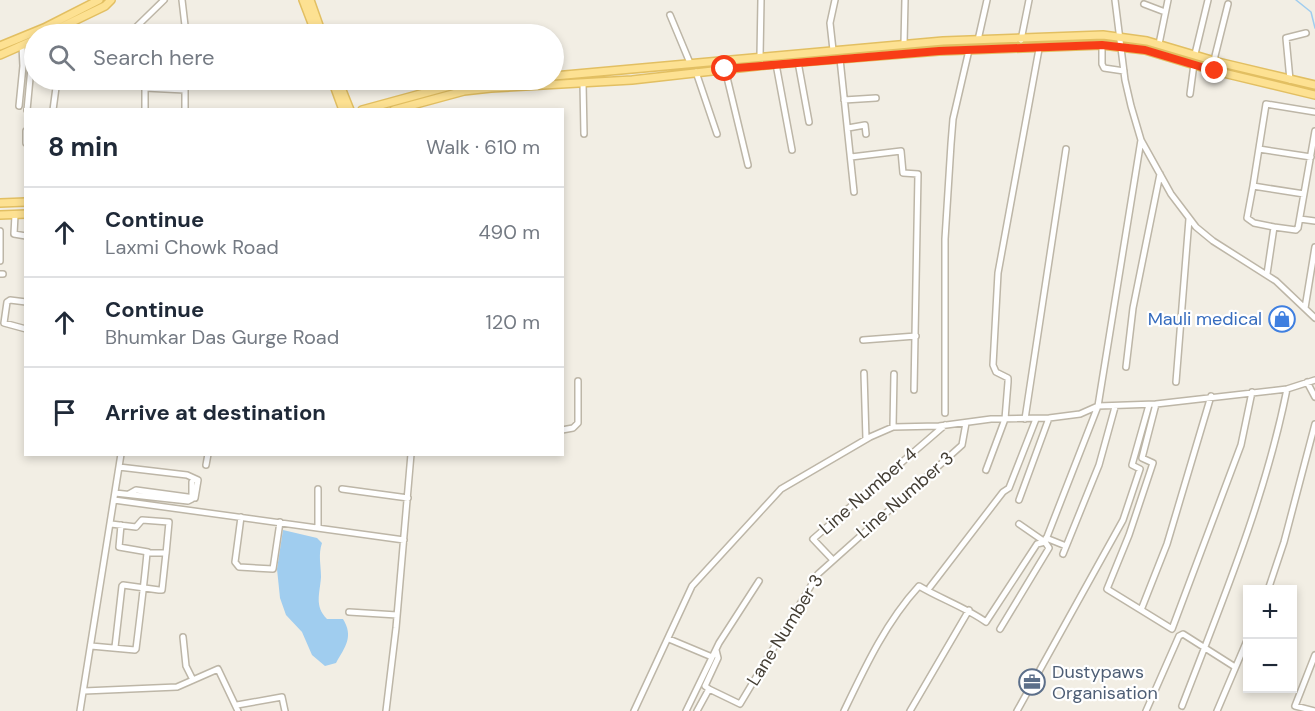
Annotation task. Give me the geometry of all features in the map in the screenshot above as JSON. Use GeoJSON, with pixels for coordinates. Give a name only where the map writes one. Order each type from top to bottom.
{"type":"FeatureCollection","features":[{"type":"Feature","properties":{"kind":"main road"},"geometry":{"type":"LineString","coordinates":[[47,24],[86,4],[99,0]]}},
{"type":"Feature","properties":{"kind":"main road"},"geometry":{"type":"LineString","coordinates":[[68,24],[105,6],[111,0]]}},
{"type":"Feature","properties":{"kind":"main road"},"geometry":{"type":"LineString","coordinates":[[303,0],[312,24]]}},
{"type":"Feature","properties":{"kind":"main road"},"geometry":{"type":"LineString","coordinates":[[310,0],[318,24]]}},
{"type":"Feature","properties":{"kind":"main road"},"geometry":{"type":"LineString","coordinates":[[0,46],[24,36]]}},
{"type":"Feature","properties":{"kind":"main road"},"geometry":{"type":"LineString","coordinates":[[564,75],[904,44],[1120,36],[1315,85]]}},
{"type":"Feature","properties":{"kind":"main road"},"geometry":{"type":"LineString","coordinates":[[967,40],[968,50]]}},
{"type":"Feature","properties":{"kind":"main road"},"geometry":{"type":"LineString","coordinates":[[564,84],[798,62],[968,50],[1102,45],[1122,46],[1315,95]]}},
{"type":"Feature","properties":{"kind":"main road"},"geometry":{"type":"LineString","coordinates":[[0,55],[24,47]]}},
{"type":"Feature","properties":{"kind":"main road"},"geometry":{"type":"LineString","coordinates":[[836,50],[840,59]]}},
{"type":"Feature","properties":{"kind":"main road"},"geometry":{"type":"LineString","coordinates":[[1212,70],[1214,60]]}},
{"type":"Feature","properties":{"kind":"main road"},"geometry":{"type":"LineString","coordinates":[[700,71],[703,61]]}},
{"type":"Feature","properties":{"kind":"main road"},"geometry":{"type":"LineString","coordinates":[[1282,87],[1287,79]]}},
{"type":"Feature","properties":{"kind":"main road"},"geometry":{"type":"LineString","coordinates":[[336,90],[342,108]]}},
{"type":"Feature","properties":{"kind":"main road"},"geometry":{"type":"LineString","coordinates":[[342,90],[349,108]]}},
{"type":"Feature","properties":{"kind":"main road"},"geometry":{"type":"LineString","coordinates":[[369,108],[435,90]]}},
{"type":"Feature","properties":{"kind":"main road"},"geometry":{"type":"LineString","coordinates":[[401,108],[464,91],[479,90]]}},
{"type":"Feature","properties":{"kind":"main road"},"geometry":{"type":"LineString","coordinates":[[0,203],[24,202]]}},
{"type":"Feature","properties":{"kind":"main road"},"geometry":{"type":"LineString","coordinates":[[0,215],[24,214]]}},
{"type":"Feature","properties":{"kind":"street"},"geometry":{"type":"LineString","coordinates":[[139,24],[164,0]]}},
{"type":"Feature","properties":{"kind":"street"},"geometry":{"type":"LineString","coordinates":[[182,0],[185,24]]}},
{"type":"Feature","properties":{"kind":"street"},"geometry":{"type":"LineString","coordinates":[[835,0],[830,23],[836,50]]}},
{"type":"Feature","properties":{"kind":"street"},"geometry":{"type":"LineString","coordinates":[[904,0],[904,44]]}},
{"type":"Feature","properties":{"kind":"street"},"geometry":{"type":"LineString","coordinates":[[978,40],[987,0]]}},
{"type":"Feature","properties":{"kind":"street"},"geometry":{"type":"LineString","coordinates":[[1021,40],[1029,0]]}},
{"type":"Feature","properties":{"kind":"street"},"geometry":{"type":"LineString","coordinates":[[1116,0],[1124,71],[1141,140],[1160,174],[1189,219],[1213,241],[1267,274],[1315,318]]}},
{"type":"Feature","properties":{"kind":"street"},"geometry":{"type":"LineString","coordinates":[[1159,44],[1168,0]]}},
{"type":"Feature","properties":{"kind":"street"},"geometry":{"type":"LineString","coordinates":[[1195,54],[1208,0]]}},
{"type":"Feature","properties":{"kind":"street"},"geometry":{"type":"LineString","coordinates":[[760,1],[760,56]]}},
{"type":"Feature","properties":{"kind":"street"},"geometry":{"type":"LineString","coordinates":[[1144,4],[1166,12]]}},
{"type":"Feature","properties":{"kind":"street"},"geometry":{"type":"LineString","coordinates":[[1214,60],[1228,4]]}},
{"type":"Feature","properties":{"kind":"street"},"geometry":{"type":"LineString","coordinates":[[670,15],[690,63]]}},
{"type":"Feature","properties":{"kind":"street"},"geometry":{"type":"LineString","coordinates":[[1287,79],[1286,38],[1306,33]]}},
{"type":"Feature","properties":{"kind":"street"},"geometry":{"type":"LineString","coordinates":[[1102,45],[1104,68],[1124,71]]}},
{"type":"Feature","properties":{"kind":"street"},"geometry":{"type":"LineString","coordinates":[[986,470],[1005,419],[1008,378],[996,372],[993,365],[998,273],[1039,49]]}},
{"type":"Feature","properties":{"kind":"street"},"geometry":{"type":"LineString","coordinates":[[945,413],[945,239],[951,144],[953,118],[968,50]]}},
{"type":"Feature","properties":{"kind":"street"},"geometry":{"type":"LineString","coordinates":[[840,59],[854,192]]}},
{"type":"Feature","properties":{"kind":"street"},"geometry":{"type":"LineString","coordinates":[[798,62],[809,122]]}},
{"type":"Feature","properties":{"kind":"street"},"geometry":{"type":"LineString","coordinates":[[776,64],[792,150]]}},
{"type":"Feature","properties":{"kind":"street"},"geometry":{"type":"LineString","coordinates":[[1190,94],[1194,64]]}},
{"type":"Feature","properties":{"kind":"street"},"geometry":{"type":"LineString","coordinates":[[19,106],[24,66]]}},
{"type":"Feature","properties":{"kind":"street"},"geometry":{"type":"LineString","coordinates":[[725,69],[748,165]]}},
{"type":"Feature","properties":{"kind":"street"},"geometry":{"type":"LineString","coordinates":[[700,71],[717,134]]}},
{"type":"Feature","properties":{"kind":"street"},"geometry":{"type":"LineString","coordinates":[[583,83],[584,134]]}},
{"type":"Feature","properties":{"kind":"street"},"geometry":{"type":"LineString","coordinates":[[27,108],[28,90]]}},
{"type":"Feature","properties":{"kind":"street"},"geometry":{"type":"LineString","coordinates":[[53,108],[56,90]]}},
{"type":"Feature","properties":{"kind":"street"},"geometry":{"type":"LineString","coordinates":[[145,90],[145,108]]}},
{"type":"Feature","properties":{"kind":"street"},"geometry":{"type":"LineString","coordinates":[[185,90],[185,108]]}},
{"type":"Feature","properties":{"kind":"street"},"geometry":{"type":"LineString","coordinates":[[844,100],[876,98]]}},
{"type":"Feature","properties":{"kind":"street"},"geometry":{"type":"LineString","coordinates":[[1315,112],[1266,105],[1247,218],[1254,223],[1296,230],[1300,219],[1315,131]]}},
{"type":"Feature","properties":{"kind":"street"},"geometry":{"type":"LineString","coordinates":[[848,128],[866,125],[866,134]]}},
{"type":"Feature","properties":{"kind":"street"},"geometry":{"type":"LineString","coordinates":[[999,629],[1049,548],[1046,540],[1098,406],[1141,140]]}},
{"type":"Feature","properties":{"kind":"street"},"geometry":{"type":"LineString","coordinates":[[1025,419],[1066,148]]}},
{"type":"Feature","properties":{"kind":"street"},"geometry":{"type":"LineString","coordinates":[[1259,149],[1311,157]]}},
{"type":"Feature","properties":{"kind":"street"},"geometry":{"type":"LineString","coordinates":[[851,157],[901,151],[903,173],[918,174],[914,390]]}},
{"type":"Feature","properties":{"kind":"street"},"geometry":{"type":"LineString","coordinates":[[1126,367],[1133,308],[1160,174]]}},
{"type":"Feature","properties":{"kind":"street"},"geometry":{"type":"LineString","coordinates":[[1252,186],[1304,194]]}},
{"type":"Feature","properties":{"kind":"street"},"geometry":{"type":"LineString","coordinates":[[15,215],[14,234],[24,236]]}},
{"type":"Feature","properties":{"kind":"street"},"geometry":{"type":"LineString","coordinates":[[1176,382],[1189,219]]}},
{"type":"Feature","properties":{"kind":"street"},"geometry":{"type":"LineString","coordinates":[[1300,219],[1315,221]]}},
{"type":"Feature","properties":{"kind":"street"},"geometry":{"type":"LineString","coordinates":[[1267,274],[1274,227]]}},
{"type":"Feature","properties":{"kind":"street"},"geometry":{"type":"LineString","coordinates":[[0,231],[0,261]]}},
{"type":"Feature","properties":{"kind":"street"},"geometry":{"type":"LineString","coordinates":[[1305,308],[1315,247]]}},
{"type":"Feature","properties":{"kind":"street"},"geometry":{"type":"LineString","coordinates":[[24,302],[10,300],[7,302],[4,323],[24,328]]}},
{"type":"Feature","properties":{"kind":"street"},"geometry":{"type":"LineString","coordinates":[[863,340],[916,336]]}},
{"type":"Feature","properties":{"kind":"street"},"geometry":{"type":"LineString","coordinates":[[864,373],[866,439]]}},
{"type":"Feature","properties":{"kind":"street"},"geometry":{"type":"LineString","coordinates":[[893,427],[894,374]]}},
{"type":"Feature","properties":{"kind":"street"},"geometry":{"type":"LineString","coordinates":[[633,711],[669,639],[692,586],[781,489],[866,439],[893,427],[1049,418],[1080,414],[1098,406],[1149,405],[1287,388],[1315,380]]}},
{"type":"Feature","properties":{"kind":"street"},"geometry":{"type":"LineString","coordinates":[[564,429],[576,426],[578,381]]}},
{"type":"Feature","properties":{"kind":"street"},"geometry":{"type":"LineString","coordinates":[[1307,382],[1315,397]]}},
{"type":"Feature","properties":{"kind":"street"},"geometry":{"type":"LineString","coordinates":[[1182,706],[1240,556],[1275,442],[1287,388]]}},
{"type":"Feature","properties":{"kind":"street"},"geometry":{"type":"LineString","coordinates":[[1156,404],[1142,458],[1153,463],[1129,535],[1107,589],[1172,629],[1241,445],[1252,392]]}},
{"type":"Feature","properties":{"kind":"street"},"geometry":{"type":"LineString","coordinates":[[1141,610],[1182,501],[1211,396]]}},
{"type":"Feature","properties":{"kind":"street"},"geometry":{"type":"LineString","coordinates":[[1017,711],[1123,520],[1140,469],[1132,465],[1149,405]]}},
{"type":"Feature","properties":{"kind":"street"},"geometry":{"type":"LineString","coordinates":[[1062,554],[1099,465],[1115,407]]}},
{"type":"Feature","properties":{"kind":"street"},"geometry":{"type":"LineString","coordinates":[[1019,500],[1049,418]]}},
{"type":"Feature","properties":{"kind":"street"},"geometry":{"type":"LineString","coordinates":[[930,586],[996,500],[1009,488],[1036,419]]}},
{"type":"Feature","properties":{"kind":"street","name":"Line Number 3"},"geometry":{"type":"LineString","coordinates":[[832,559],[962,446],[966,423]]}},
{"type":"Feature","properties":{"kind":"street"},"geometry":{"type":"LineString","coordinates":[[1270,585],[1284,542],[1315,424]]}},
{"type":"Feature","properties":{"kind":"street","name":"Line Number 4"},"geometry":{"type":"LineString","coordinates":[[832,559],[813,539],[945,425]]}},
{"type":"Feature","properties":{"kind":"street"},"geometry":{"type":"LineString","coordinates":[[80,711],[121,456]]}},
{"type":"Feature","properties":{"kind":"street"},"geometry":{"type":"LineString","coordinates":[[206,465],[208,456]]}},
{"type":"Feature","properties":{"kind":"street"},"geometry":{"type":"LineString","coordinates":[[386,711],[411,456]]}},
{"type":"Feature","properties":{"kind":"street"},"geometry":{"type":"LineString","coordinates":[[115,493],[129,494],[135,490],[196,497],[198,480],[196,477],[118,467]]}},
{"type":"Feature","properties":{"kind":"street"},"geometry":{"type":"LineString","coordinates":[[192,482],[192,497]]}},
{"type":"Feature","properties":{"kind":"street"},"geometry":{"type":"LineString","coordinates":[[318,489],[318,527]]}},
{"type":"Feature","properties":{"kind":"street"},"geometry":{"type":"LineString","coordinates":[[342,489],[408,498]]}},
{"type":"Feature","properties":{"kind":"street"},"geometry":{"type":"LineString","coordinates":[[114,500],[404,540]]}},
{"type":"Feature","properties":{"kind":"street"},"geometry":{"type":"LineString","coordinates":[[241,517],[235,562],[239,567],[273,569],[280,522]]}},
{"type":"Feature","properties":{"kind":"street"},"geometry":{"type":"LineString","coordinates":[[111,524],[138,526],[142,520],[170,522],[163,589],[122,586],[115,648]]}},
{"type":"Feature","properties":{"kind":"street"},"geometry":{"type":"LineString","coordinates":[[121,525],[119,547],[166,554]]}},
{"type":"Feature","properties":{"kind":"street"},"geometry":{"type":"LineString","coordinates":[[1019,525],[1046,540],[1066,546]]}},
{"type":"Feature","properties":{"kind":"street"},"geometry":{"type":"LineString","coordinates":[[844,711],[869,658],[906,600],[919,586],[951,605],[969,610],[986,621],[1037,544],[1046,540]]}},
{"type":"Feature","properties":{"kind":"street"},"geometry":{"type":"LineString","coordinates":[[91,645],[136,649],[148,552]]}},
{"type":"Feature","properties":{"kind":"street","name":"Lane Number 3"},"geometry":{"type":"LineString","coordinates":[[709,689],[741,704],[818,574],[832,559]]}},
{"type":"Feature","properties":{"kind":"street"},"geometry":{"type":"LineString","coordinates":[[686,711],[712,657],[759,581]]}},
{"type":"Feature","properties":{"kind":"street"},"geometry":{"type":"LineString","coordinates":[[910,711],[969,610]]}},
{"type":"Feature","properties":{"kind":"street"},"geometry":{"type":"LineString","coordinates":[[349,612],[397,615]]}},
{"type":"Feature","properties":{"kind":"street"},"geometry":{"type":"LineString","coordinates":[[1146,711],[1179,636],[1187,636],[1235,667]]}},
{"type":"Feature","properties":{"kind":"street"},"geometry":{"type":"LineString","coordinates":[[183,637],[186,666],[193,680]]}},
{"type":"Feature","properties":{"kind":"street"},"geometry":{"type":"LineString","coordinates":[[669,639],[712,657]]}},
{"type":"Feature","properties":{"kind":"street"},"geometry":{"type":"LineString","coordinates":[[1217,711],[1248,639]]}},
{"type":"Feature","properties":{"kind":"street"},"geometry":{"type":"LineString","coordinates":[[697,711],[709,689],[705,686],[718,658],[716,650]]}},
{"type":"Feature","properties":{"kind":"street"},"geometry":{"type":"LineString","coordinates":[[1315,655],[1295,706],[1315,711]]}},
{"type":"Feature","properties":{"kind":"street"},"geometry":{"type":"LineString","coordinates":[[84,691],[177,687],[218,669],[238,708],[282,697],[285,711]]}},
{"type":"Feature","properties":{"kind":"water"},"geometry":{"type":"Polygon","coordinates":[[[283,530],[317,538],[322,543],[320,609],[327,619],[343,619],[348,631],[347,642],[336,663],[325,666],[312,655],[302,632],[286,615],[280,598],[277,569],[283,530]]]}},
{"type":"Feature","properties":{"kind":"waterway"},"geometry":{"type":"LineString","coordinates":[[1296,0],[1311,12],[1315,28]]}},
{"type":"Feature","properties":{"kind":"place","name":"Mauli medical"},"geometry":{"type":"Point","coordinates":[1282,319]}},
{"type":"Feature","properties":{"kind":"place","name":"Dustypaws Organisation"},"geometry":{"type":"Point","coordinates":[1032,682]}},
{"type":"Feature","properties":{"kind":"route"},"geometry":{"type":"LineString","coordinates":[[725,69],[939,51],[1026,50],[1102,45],[1145,50],[1215,71]]}}]}
